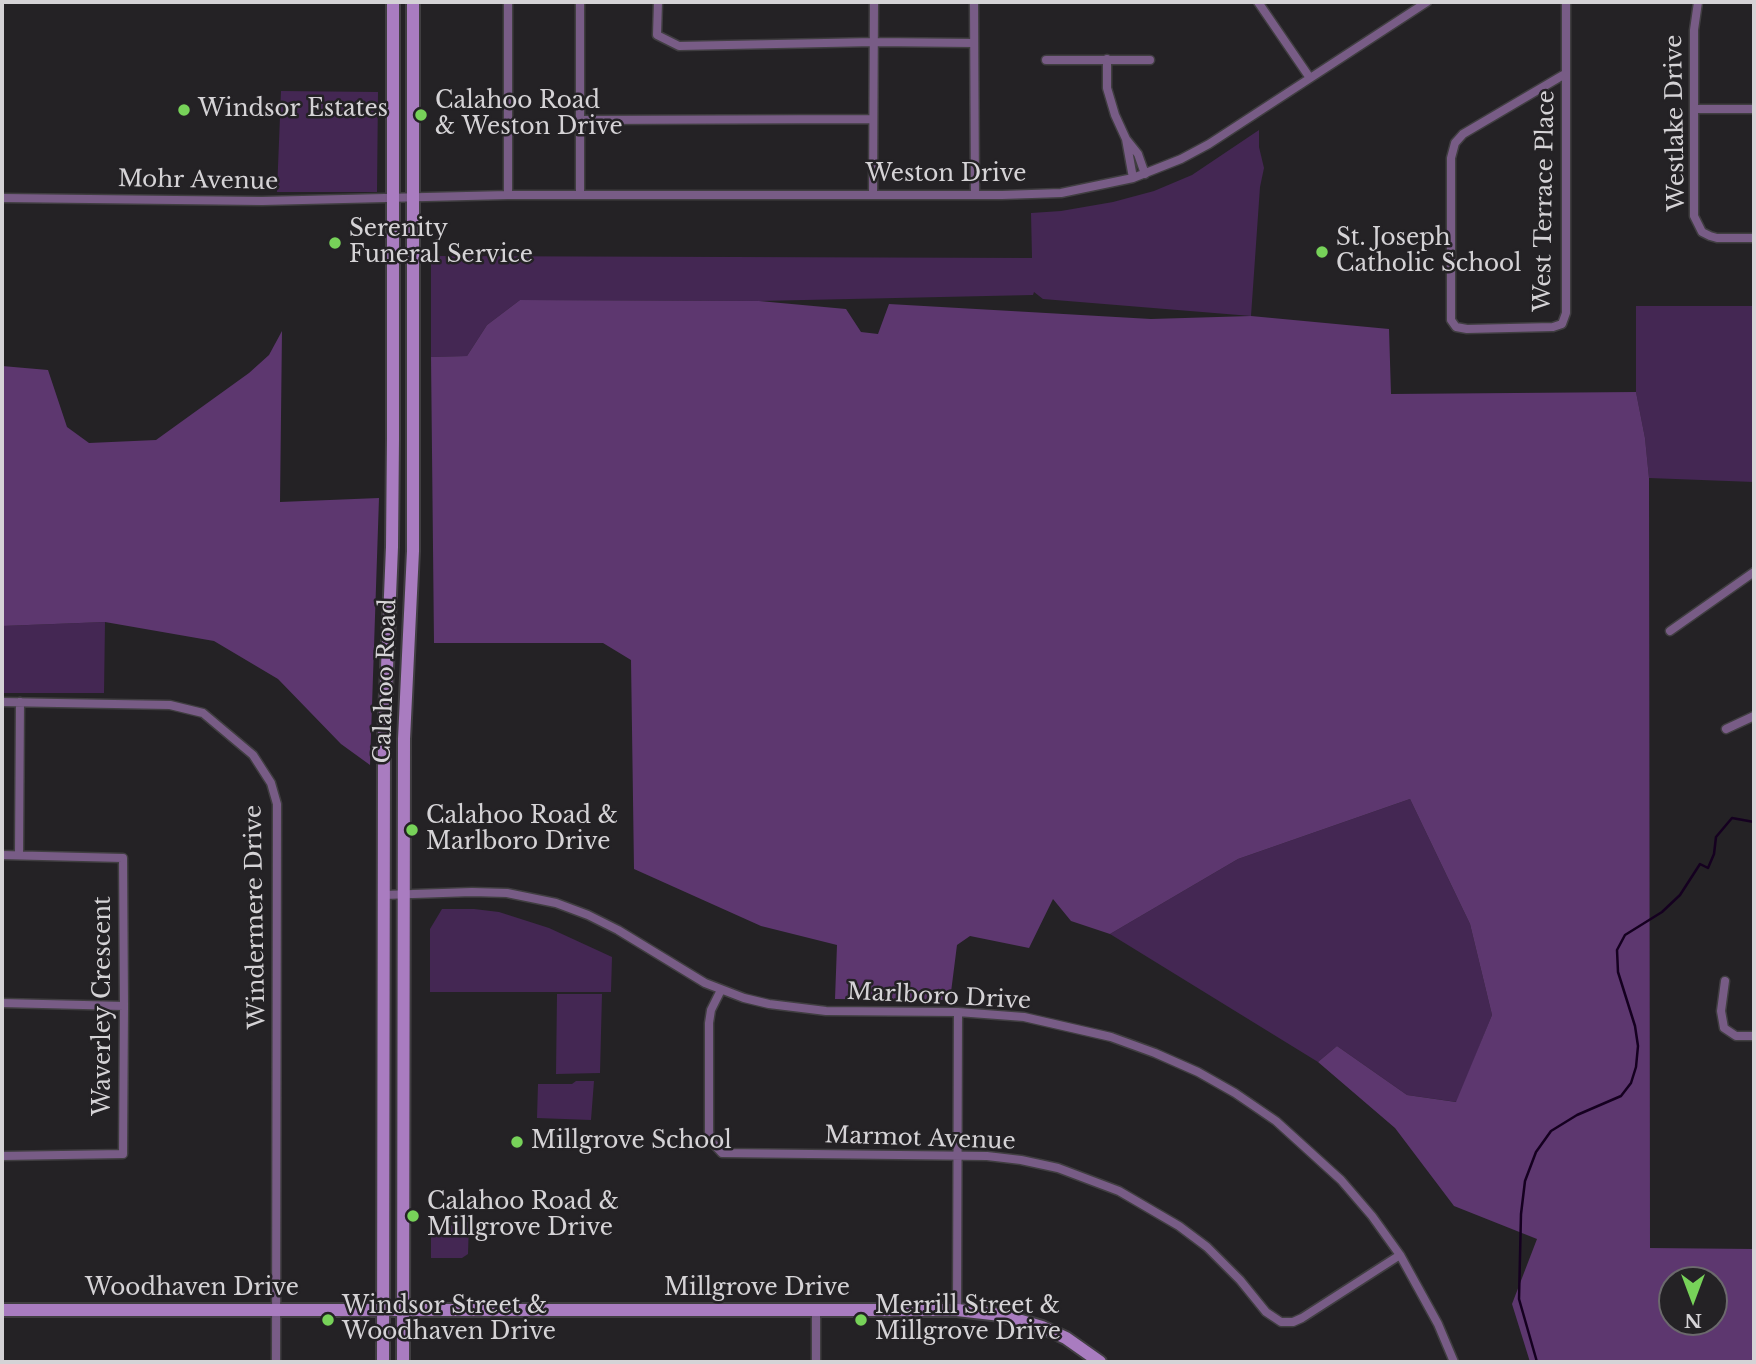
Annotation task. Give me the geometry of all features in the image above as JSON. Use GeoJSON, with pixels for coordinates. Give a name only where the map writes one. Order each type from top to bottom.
{"type":"FeatureCollection","features":[{"type":"Feature","properties":{"kind":"main road","name":"Calahoo Road"},"geometry":{"type":"LineString","coordinates":[[383,1362],[384,740],[392,533],[393,2]]}},
{"type":"Feature","properties":{"kind":"main road","name":"Calahoo Road"},"geometry":{"type":"LineString","coordinates":[[402,1362],[404,739],[413,537],[413,2]]}},
{"type":"Feature","properties":{"kind":"main road","name":"Woodhaven Drive"},"geometry":{"type":"LineString","coordinates":[[2,1310],[402,1310]]}},
{"type":"Feature","properties":{"kind":"main road","name":"Millgrove Drive"},"geometry":{"type":"LineString","coordinates":[[402,1310],[957,1310],[1001,1315],[1042,1327],[1066,1338],[1100,1362]]}},
{"type":"Feature","properties":{"kind":"street"},"geometry":{"type":"LineString","coordinates":[[508,2],[508,195]]}},
{"type":"Feature","properties":{"kind":"street"},"geometry":{"type":"LineString","coordinates":[[580,2],[580,194]]}},
{"type":"Feature","properties":{"kind":"street"},"geometry":{"type":"LineString","coordinates":[[658,2],[657,35],[679,46],[974,43]]}},
{"type":"Feature","properties":{"kind":"street"},"geometry":{"type":"LineString","coordinates":[[873,194],[874,2]]}},
{"type":"Feature","properties":{"kind":"street"},"geometry":{"type":"LineString","coordinates":[[974,2],[975,195]]}},
{"type":"Feature","properties":{"kind":"street"},"geometry":{"type":"LineString","coordinates":[[1258,2],[1310,78]]}},
{"type":"Feature","properties":{"kind":"street","name":"Weston Drive"},"geometry":{"type":"LineString","coordinates":[[413,198],[580,194],[1061,193],[1133,178],[1181,159],[1209,144],[1427,2]]}},
{"type":"Feature","properties":{"kind":"street","name":"West Terrace Place"},"geometry":{"type":"LineString","coordinates":[[1565,74],[1463,134],[1455,144],[1451,158],[1451,320],[1456,327],[1553,327],[1562,324],[1566,313],[1566,2]]}},
{"type":"Feature","properties":{"kind":"street","name":"Westlake Drive"},"geometry":{"type":"LineString","coordinates":[[1698,2],[1693,30],[1693,216],[1702,232],[1717,238],[1754,238]]}},
{"type":"Feature","properties":{"kind":"street"},"geometry":{"type":"LineString","coordinates":[[1107,59],[1107,88],[1115,115],[1126,139],[1138,154],[1145,174]]}},
{"type":"Feature","properties":{"kind":"street"},"geometry":{"type":"LineString","coordinates":[[1046,60],[1150,60]]}},
{"type":"Feature","properties":{"kind":"street"},"geometry":{"type":"LineString","coordinates":[[1694,110],[1754,109]]}},
{"type":"Feature","properties":{"kind":"street"},"geometry":{"type":"LineString","coordinates":[[580,120],[873,119]]}},
{"type":"Feature","properties":{"kind":"street"},"geometry":{"type":"LineString","coordinates":[[1126,139],[1133,178]]}},
{"type":"Feature","properties":{"kind":"street","name":"Mohr Avenue"},"geometry":{"type":"LineString","coordinates":[[2,198],[270,201],[413,198]]}},
{"type":"Feature","properties":{"kind":"street"},"geometry":{"type":"LineString","coordinates":[[1670,631],[1754,572]]}},
{"type":"Feature","properties":{"kind":"street","name":"Windermere Drive"},"geometry":{"type":"LineString","coordinates":[[2,702],[170,705],[203,713],[253,755],[271,783],[277,804],[276,1362]]}},
{"type":"Feature","properties":{"kind":"street"},"geometry":{"type":"LineString","coordinates":[[19,854],[20,702]]}},
{"type":"Feature","properties":{"kind":"street"},"geometry":{"type":"LineString","coordinates":[[1726,729],[1754,716]]}},
{"type":"Feature","properties":{"kind":"street","name":"Waverley Crescent"},"geometry":{"type":"LineString","coordinates":[[2,855],[123,858],[124,1006],[123,1154],[2,1156]]}},
{"type":"Feature","properties":{"kind":"street","name":"Marlboro Drive"},"geometry":{"type":"LineString","coordinates":[[384,895],[495,893],[556,903],[618,930],[681,971],[744,998],[796,1009],[958,1012],[1024,1017],[1122,1041],[1198,1072],[1276,1121],[1341,1180],[1372,1216],[1400,1255],[1438,1324],[1454,1362]]}},
{"type":"Feature","properties":{"kind":"street"},"geometry":{"type":"LineString","coordinates":[[1725,981],[1721,1011],[1724,1028],[1736,1036],[1754,1036]]}},
{"type":"Feature","properties":{"kind":"street","name":"Marmot Avenue"},"geometry":{"type":"LineString","coordinates":[[721,990],[711,1010],[709,1023],[709,1131],[710,1140],[722,1153],[957,1155],[1021,1160],[1088,1178],[1119,1191],[1180,1226],[1207,1247],[1240,1280],[1266,1312],[1281,1322],[1293,1322],[1302,1318],[1400,1255]]}},
{"type":"Feature","properties":{"kind":"street"},"geometry":{"type":"LineString","coordinates":[[2,1003],[124,1006]]}},
{"type":"Feature","properties":{"kind":"street"},"geometry":{"type":"LineString","coordinates":[[957,1310],[958,1012]]}},
{"type":"Feature","properties":{"kind":"street"},"geometry":{"type":"LineString","coordinates":[[816,1311],[816,1362]]}},
{"type":"Feature","properties":{"kind":"shaded area"},"geometry":{"type":"Polygon","coordinates":[[[281,91],[378,92],[377,192],[277,192],[281,91]]]}},
{"type":"Feature","properties":{"kind":"shaded area"},"geometry":{"type":"Polygon","coordinates":[[[1259,130],[1259,147],[1264,168],[1260,187],[1251,316],[1043,299],[1034,292],[1033,295],[759,301],[520,300],[487,325],[467,356],[431,357],[431,256],[1032,258],[1031,213],[1113,202],[1154,191],[1192,175],[1259,130]]]}},
{"type":"Feature","properties":{"kind":"shaded area"},"geometry":{"type":"Polygon","coordinates":[[[520,300],[759,301],[846,309],[861,332],[878,334],[889,304],[1151,319],[1251,316],[1389,329],[1391,394],[1636,392],[1649,478],[1650,1248],[1754,1249],[1754,1362],[1530,1362],[1512,1304],[1537,1239],[1454,1206],[1395,1128],[1318,1062],[1337,1046],[1407,1095],[1456,1102],[1492,1015],[1470,924],[1410,799],[1238,859],[1110,934],[1071,921],[1053,899],[1029,948],[970,936],[957,945],[950,1000],[835,999],[837,945],[761,926],[634,869],[631,660],[603,643],[434,643],[431,357],[467,356],[487,325],[520,300]]]}},
{"type":"Feature","properties":{"kind":"shaded area"},"geometry":{"type":"Polygon","coordinates":[[[1636,306],[1754,306],[1754,482],[1649,478],[1636,392],[1636,306]]]}},
{"type":"Feature","properties":{"kind":"shaded area"},"geometry":{"type":"Polygon","coordinates":[[[282,331],[280,502],[379,498],[370,765],[341,744],[278,679],[214,641],[105,622],[2,626],[2,366],[48,370],[67,427],[89,443],[156,440],[249,373],[269,355],[282,331]]]}},
{"type":"Feature","properties":{"kind":"shaded area"},"geometry":{"type":"Polygon","coordinates":[[[105,622],[104,693],[2,693],[2,626],[105,622]]]}},
{"type":"Feature","properties":{"kind":"shaded area"},"geometry":{"type":"Polygon","coordinates":[[[1410,799],[1470,924],[1492,1015],[1457,1102],[1407,1095],[1337,1046],[1318,1062],[1110,934],[1238,859],[1410,799]]]}},
{"type":"Feature","properties":{"kind":"shaded area"},"geometry":{"type":"Polygon","coordinates":[[[442,909],[499,912],[549,928],[612,957],[611,992],[430,992],[430,929],[442,909]]]}},
{"type":"Feature","properties":{"kind":"shaded area"},"geometry":{"type":"Polygon","coordinates":[[[557,994],[602,994],[600,1073],[556,1074],[557,994]]]}},
{"type":"Feature","properties":{"kind":"shaded area"},"geometry":{"type":"Polygon","coordinates":[[[576,1081],[594,1081],[591,1120],[537,1118],[538,1084],[572,1084],[576,1081]]]}},
{"type":"Feature","properties":{"kind":"shaded area"},"geometry":{"type":"Polygon","coordinates":[[[446,1222],[469,1222],[468,1254],[462,1258],[431,1258],[431,1225],[446,1225],[446,1222]]]}},
{"type":"Feature","properties":{"kind":"waterway"},"geometry":{"type":"LineString","coordinates":[[1537,1362],[1519,1299],[1521,1214],[1525,1181],[1536,1152],[1551,1131],[1577,1115],[1621,1096],[1631,1083],[1638,1046],[1635,1026],[1618,972],[1617,950],[1625,935],[1662,912],[1680,895],[1700,864],[1708,868],[1714,854],[1716,837],[1732,818],[1754,822]]}},
{"type":"Feature","properties":{"kind":"place","name":"Windsor Estates"},"geometry":{"type":"Point","coordinates":[184,110]}},
{"type":"Feature","properties":{"kind":"place","name":"Calahoo Road & Weston Drive"},"geometry":{"type":"Point","coordinates":[421,115]}},
{"type":"Feature","properties":{"kind":"place","name":"Serenity Funeral Service"},"geometry":{"type":"Point","coordinates":[335,243]}},
{"type":"Feature","properties":{"kind":"place","name":"St. Joseph Catholic School"},"geometry":{"type":"Point","coordinates":[1322,252]}},
{"type":"Feature","properties":{"kind":"place","name":"Calahoo Road & Marlboro Drive"},"geometry":{"type":"Point","coordinates":[412,830]}},
{"type":"Feature","properties":{"kind":"place","name":"Millgrove School"},"geometry":{"type":"Point","coordinates":[517,1142]}},
{"type":"Feature","properties":{"kind":"place","name":"Calahoo Road & Millgrove Drive"},"geometry":{"type":"Point","coordinates":[413,1216]}},
{"type":"Feature","properties":{"kind":"place","name":"Windsor Street & Woodhaven Drive"},"geometry":{"type":"Point","coordinates":[328,1320]}},
{"type":"Feature","properties":{"kind":"place","name":"Merrill Street & Millgrove Drive"},"geometry":{"type":"Point","coordinates":[861,1320]}}]}
